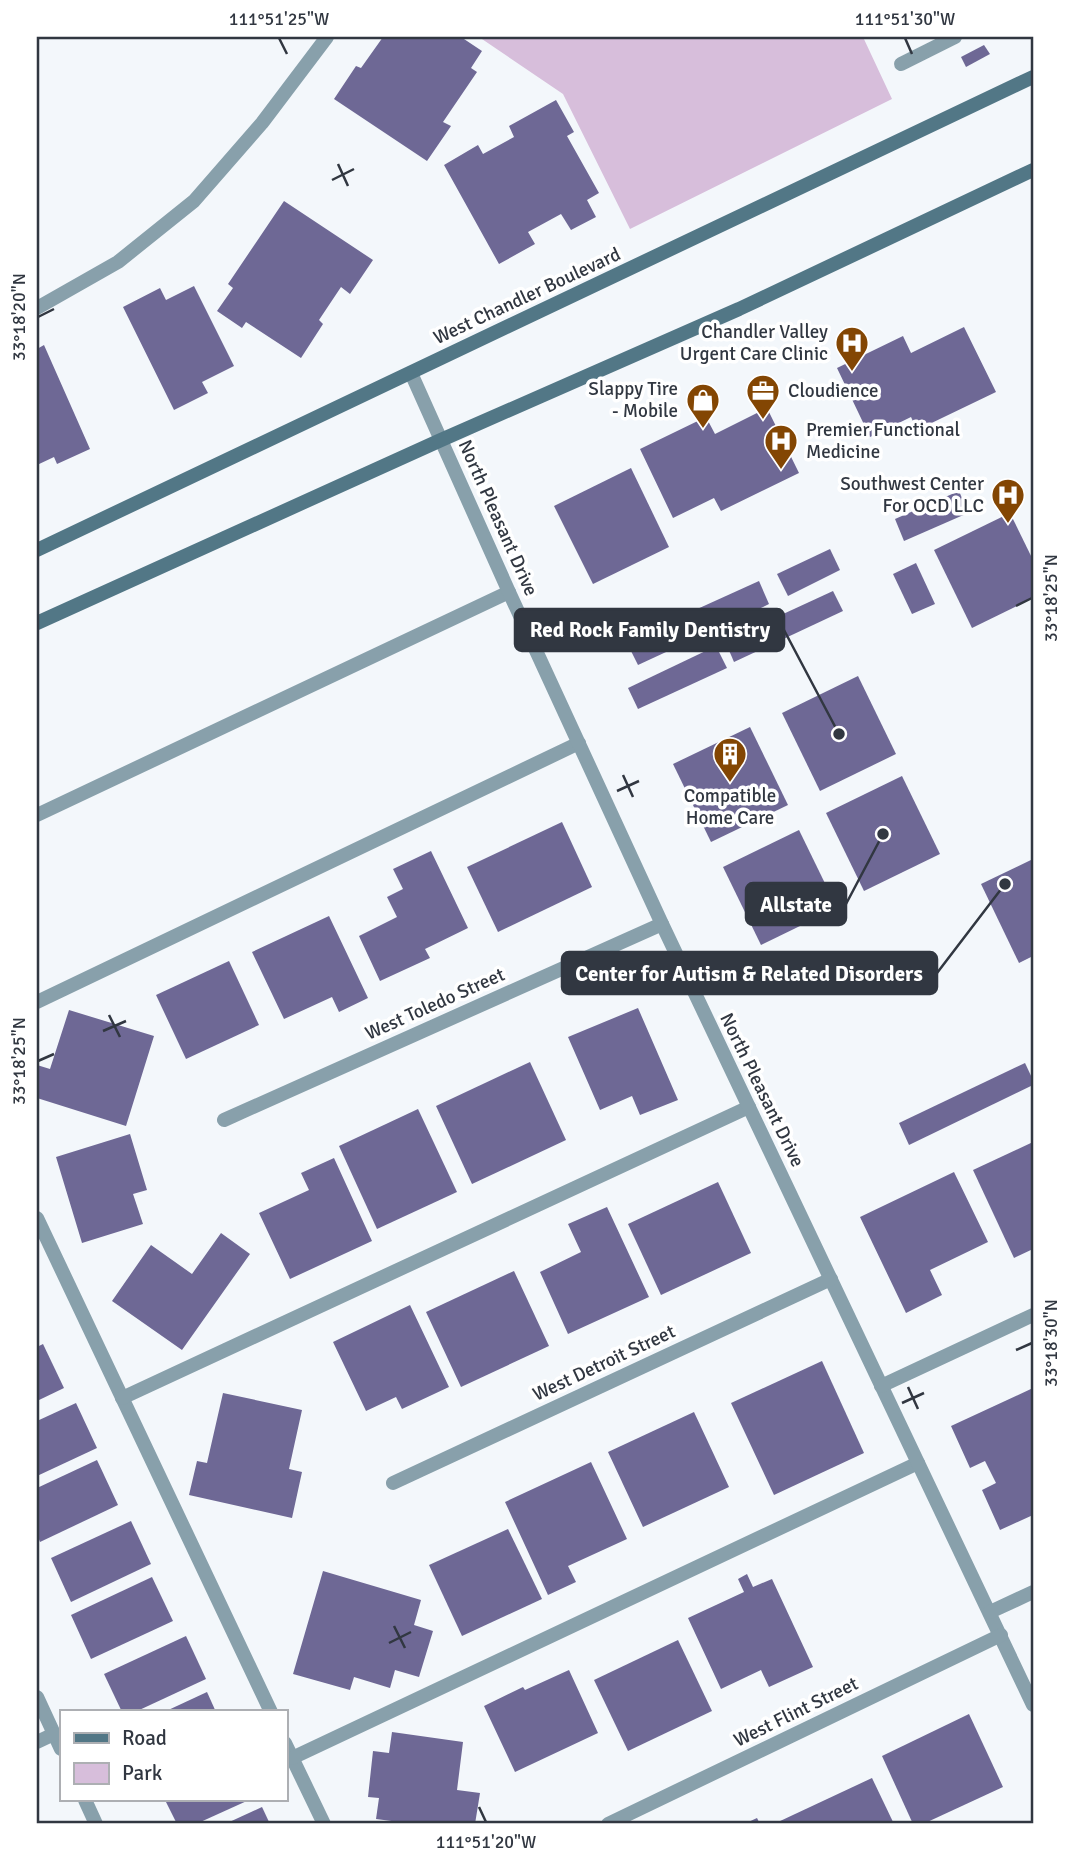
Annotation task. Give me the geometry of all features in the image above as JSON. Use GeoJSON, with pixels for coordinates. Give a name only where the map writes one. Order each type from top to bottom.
{"type":"FeatureCollection","features":[{"type":"Feature","properties":{"kind":"main road","name":"West Chandler Boulevard"},"geometry":{"type":"LineString","coordinates":[[37,550],[1033,77]]}},
{"type":"Feature","properties":{"kind":"main road"},"geometry":{"type":"LineString","coordinates":[[37,623],[738,309],[1033,170]]}},
{"type":"Feature","properties":{"kind":"street"},"geometry":{"type":"LineString","coordinates":[[37,308],[118,262],[194,201],[262,123],[327,37]]}},
{"type":"Feature","properties":{"kind":"street"},"geometry":{"type":"LineString","coordinates":[[901,64],[955,37]]}},
{"type":"Feature","properties":{"kind":"street","name":"North Pleasant Drive"},"geometry":{"type":"LineString","coordinates":[[411,373],[662,924],[1033,1705]]}},
{"type":"Feature","properties":{"kind":"street"},"geometry":{"type":"LineString","coordinates":[[37,815],[509,592]]}},
{"type":"Feature","properties":{"kind":"street"},"geometry":{"type":"LineString","coordinates":[[37,1002],[579,743]]}},
{"type":"Feature","properties":{"kind":"street","name":"West Toledo Street"},"geometry":{"type":"LineString","coordinates":[[224,1120],[662,924]]}},
{"type":"Feature","properties":{"kind":"street"},"geometry":{"type":"LineString","coordinates":[[122,1398],[749,1107]]}},
{"type":"Feature","properties":{"kind":"street"},"geometry":{"type":"LineString","coordinates":[[37,1218],[270,1710]]}},
{"type":"Feature","properties":{"kind":"street","name":"West Detroit Street"},"geometry":{"type":"LineString","coordinates":[[393,1483],[831,1279]]}},
{"type":"Feature","properties":{"kind":"street"},"geometry":{"type":"LineString","coordinates":[[881,1386],[1033,1315]]}},
{"type":"Feature","properties":{"kind":"street"},"geometry":{"type":"LineString","coordinates":[[292,1758],[918,1462]]}},
{"type":"Feature","properties":{"kind":"street"},"geometry":{"type":"LineString","coordinates":[[990,1612],[1033,1592]]}},
{"type":"Feature","properties":{"kind":"street","name":"West Flint Street"},"geometry":{"type":"LineString","coordinates":[[608,1824],[1001,1634]]}},
{"type":"Feature","properties":{"kind":"street"},"geometry":{"type":"LineString","coordinates":[[37,1697],[60,1747]]}},
{"type":"Feature","properties":{"kind":"street"},"geometry":{"type":"LineString","coordinates":[[37,1742],[54,1734]]}},
{"type":"Feature","properties":{"kind":"street"},"geometry":{"type":"LineString","coordinates":[[287,1747],[324,1824]]}},
{"type":"Feature","properties":{"kind":"street"},"geometry":{"type":"LineString","coordinates":[[85,1801],[96,1824]]}},
{"type":"Feature","properties":{"kind":"green space"},"geometry":{"type":"Polygon","coordinates":[[[479,37],[863,37],[892,99],[630,229],[563,94],[479,37]]]}},
{"type":"Feature","properties":{"kind":"building"},"geometry":{"type":"Polygon","coordinates":[[[383,37],[461,37],[482,51],[471,68],[477,72],[443,122],[451,126],[427,161],[334,99],[356,66],[361,68],[383,37]]]}},
{"type":"Feature","properties":{"kind":"building"},"geometry":{"type":"Polygon","coordinates":[[[984,45],[990,54],[966,67],[961,57],[984,45]]]}},
{"type":"Feature","properties":{"kind":"building"},"geometry":{"type":"Polygon","coordinates":[[[556,100],[574,132],[567,136],[599,193],[587,200],[596,217],[571,230],[561,214],[528,232],[535,244],[499,264],[444,165],[478,145],[483,154],[514,137],[509,126],[556,100]]]}},
{"type":"Feature","properties":{"kind":"building"},"geometry":{"type":"Polygon","coordinates":[[[284,201],[373,260],[350,294],[341,287],[319,320],[323,324],[301,358],[246,322],[242,328],[217,311],[233,288],[228,284],[284,201]]]}},
{"type":"Feature","properties":{"kind":"building"},"geometry":{"type":"Polygon","coordinates":[[[194,286],[234,366],[202,382],[208,393],[174,410],[123,307],[160,288],[166,300],[194,286]]]}},
{"type":"Feature","properties":{"kind":"building"},"geometry":{"type":"Polygon","coordinates":[[[964,327],[996,392],[917,430],[911,417],[870,437],[837,368],[903,336],[911,353],[964,327]]]}},
{"type":"Feature","properties":{"kind":"building"},"geometry":{"type":"Polygon","coordinates":[[[44,345],[90,449],[57,464],[54,457],[37,465],[37,349],[44,345]]]}},
{"type":"Feature","properties":{"kind":"building"},"geometry":{"type":"Polygon","coordinates":[[[767,408],[799,473],[721,511],[714,498],[673,518],[640,449],[706,417],[715,434],[767,408]]]}},
{"type":"Feature","properties":{"kind":"building"},"geometry":{"type":"Polygon","coordinates":[[[631,468],[669,547],[593,584],[554,506],[631,468]]]}},
{"type":"Feature","properties":{"kind":"building"},"geometry":{"type":"Polygon","coordinates":[[[959,491],[968,513],[904,541],[895,519],[959,491]]]}},
{"type":"Feature","properties":{"kind":"building"},"geometry":{"type":"Polygon","coordinates":[[[1010,513],[1033,560],[1033,598],[972,628],[934,550],[1010,513]]]}},
{"type":"Feature","properties":{"kind":"building"},"geometry":{"type":"Polygon","coordinates":[[[830,549],[840,570],[788,596],[777,574],[830,549]]]}},
{"type":"Feature","properties":{"kind":"building"},"geometry":{"type":"Polygon","coordinates":[[[916,563],[935,604],[912,614],[893,574],[916,563]]]}},
{"type":"Feature","properties":{"kind":"building"},"geometry":{"type":"Polygon","coordinates":[[[759,581],[769,604],[707,634],[695,610],[759,581]]]}},
{"type":"Feature","properties":{"kind":"building"},"geometry":{"type":"Polygon","coordinates":[[[833,591],[843,611],[734,662],[725,641],[833,591]]]}},
{"type":"Feature","properties":{"kind":"building"},"geometry":{"type":"Polygon","coordinates":[[[681,619],[692,640],[638,665],[628,645],[681,619]]]}},
{"type":"Feature","properties":{"kind":"building"},"geometry":{"type":"Polygon","coordinates":[[[716,646],[727,668],[638,709],[628,688],[716,646]]]}},
{"type":"Feature","properties":{"kind":"building"},"geometry":{"type":"Polygon","coordinates":[[[858,676],[896,754],[820,791],[782,713],[858,676]]]}},
{"type":"Feature","properties":{"kind":"building","name":"Compatible Home Care"},"geometry":{"type":"Polygon","coordinates":[[[750,727],[788,805],[711,842],[673,764],[750,727]]]}},
{"type":"Feature","properties":{"kind":"building"},"geometry":{"type":"Polygon","coordinates":[[[902,776],[940,854],[864,891],[826,813],[902,776]]]}},
{"type":"Feature","properties":{"kind":"building"},"geometry":{"type":"Polygon","coordinates":[[[562,822],[592,887],[498,932],[467,867],[562,822]]]}},
{"type":"Feature","properties":{"kind":"building"},"geometry":{"type":"Polygon","coordinates":[[[799,830],[837,908],[761,945],[723,867],[799,830]]]}},
{"type":"Feature","properties":{"kind":"building"},"geometry":{"type":"Polygon","coordinates":[[[431,851],[468,928],[425,949],[430,958],[380,981],[359,936],[397,917],[387,897],[403,889],[393,869],[431,851]]]}},
{"type":"Feature","properties":{"kind":"building"},"geometry":{"type":"Polygon","coordinates":[[[1033,859],[1033,956],[1019,963],[981,884],[1033,859]]]}},
{"type":"Feature","properties":{"kind":"building"},"geometry":{"type":"Polygon","coordinates":[[[329,916],[368,998],[339,1012],[332,997],[284,1019],[252,952],[329,916]]]}},
{"type":"Feature","properties":{"kind":"building"},"geometry":{"type":"Polygon","coordinates":[[[229,961],[259,1025],[186,1059],[156,995],[229,961]]]}},
{"type":"Feature","properties":{"kind":"building"},"geometry":{"type":"Polygon","coordinates":[[[638,1008],[678,1100],[640,1115],[632,1096],[600,1110],[568,1037],[638,1008]]]}},
{"type":"Feature","properties":{"kind":"building"},"geometry":{"type":"Polygon","coordinates":[[[69,1010],[154,1036],[126,1126],[37,1098],[37,1065],[50,1069],[69,1010]]]}},
{"type":"Feature","properties":{"kind":"building"},"geometry":{"type":"Polygon","coordinates":[[[530,1062],[566,1140],[472,1184],[436,1106],[530,1062]]]}},
{"type":"Feature","properties":{"kind":"building"},"geometry":{"type":"Polygon","coordinates":[[[1025,1063],[1033,1085],[909,1145],[899,1123],[1025,1063]]]}},
{"type":"Feature","properties":{"kind":"building"},"geometry":{"type":"Polygon","coordinates":[[[418,1109],[457,1192],[377,1229],[339,1146],[418,1109]]]}},
{"type":"Feature","properties":{"kind":"building"},"geometry":{"type":"Polygon","coordinates":[[[130,1134],[147,1190],[133,1194],[143,1224],[82,1243],[56,1157],[130,1134]]]}},
{"type":"Feature","properties":{"kind":"building"},"geometry":{"type":"Polygon","coordinates":[[[1033,1142],[1033,1249],[1014,1258],[973,1170],[1033,1142]]]}},
{"type":"Feature","properties":{"kind":"building"},"geometry":{"type":"Polygon","coordinates":[[[334,1158],[372,1241],[290,1279],[259,1213],[309,1190],[301,1173],[334,1158]]]}},
{"type":"Feature","properties":{"kind":"building"},"geometry":{"type":"Polygon","coordinates":[[[954,1172],[988,1242],[930,1270],[942,1295],[906,1313],[860,1217],[954,1172]]]}},
{"type":"Feature","properties":{"kind":"building"},"geometry":{"type":"Polygon","coordinates":[[[718,1182],[751,1253],[661,1295],[628,1224],[718,1182]]]}},
{"type":"Feature","properties":{"kind":"building"},"geometry":{"type":"Polygon","coordinates":[[[607,1207],[649,1297],[568,1334],[540,1272],[581,1252],[568,1224],[607,1207]]]}},
{"type":"Feature","properties":{"kind":"building"},"geometry":{"type":"Polygon","coordinates":[[[221,1233],[250,1254],[182,1350],[112,1301],[151,1245],[192,1274],[221,1233]]]}},
{"type":"Feature","properties":{"kind":"building"},"geometry":{"type":"Polygon","coordinates":[[[514,1271],[549,1346],[461,1387],[426,1312],[514,1271]]]}},
{"type":"Feature","properties":{"kind":"building"},"geometry":{"type":"Polygon","coordinates":[[[410,1305],[449,1387],[402,1409],[396,1397],[366,1411],[333,1342],[410,1305]]]}},
{"type":"Feature","properties":{"kind":"building"},"geometry":{"type":"Polygon","coordinates":[[[43,1344],[64,1388],[37,1401],[37,1347],[43,1344]]]}},
{"type":"Feature","properties":{"kind":"building"},"geometry":{"type":"Polygon","coordinates":[[[822,1361],[864,1453],[774,1495],[731,1403],[822,1361]]]}},
{"type":"Feature","properties":{"kind":"building"},"geometry":{"type":"Polygon","coordinates":[[[1033,1388],[1033,1515],[1000,1530],[982,1490],[996,1483],[985,1461],[970,1468],[951,1426],[1033,1388]]]}},
{"type":"Feature","properties":{"kind":"building"},"geometry":{"type":"Polygon","coordinates":[[[223,1393],[302,1410],[289,1469],[302,1472],[292,1518],[189,1495],[197,1461],[207,1463],[223,1393]]]}},
{"type":"Feature","properties":{"kind":"building"},"geometry":{"type":"Polygon","coordinates":[[[76,1403],[97,1448],[37,1476],[37,1421],[76,1403]]]}},
{"type":"Feature","properties":{"kind":"building"},"geometry":{"type":"Polygon","coordinates":[[[694,1412],[729,1487],[643,1527],[608,1452],[694,1412]]]}},
{"type":"Feature","properties":{"kind":"building"},"geometry":{"type":"Polygon","coordinates":[[[97,1460],[118,1505],[40,1542],[37,1534],[37,1488],[97,1460]]]}},
{"type":"Feature","properties":{"kind":"building"},"geometry":{"type":"Polygon","coordinates":[[[591,1462],[627,1539],[568,1566],[576,1582],[548,1595],[505,1502],[591,1462]]]}},
{"type":"Feature","properties":{"kind":"building"},"geometry":{"type":"Polygon","coordinates":[[[131,1521],[151,1564],[71,1602],[51,1558],[131,1521]]]}},
{"type":"Feature","properties":{"kind":"building"},"geometry":{"type":"Polygon","coordinates":[[[508,1529],[542,1599],[462,1636],[429,1565],[508,1529]]]}},
{"type":"Feature","properties":{"kind":"building"},"geometry":{"type":"Polygon","coordinates":[[[323,1571],[421,1600],[414,1625],[433,1631],[419,1677],[395,1670],[390,1688],[354,1677],[350,1690],[293,1674],[323,1571]]]}},
{"type":"Feature","properties":{"kind":"building"},"geometry":{"type":"Polygon","coordinates":[[[747,1574],[753,1587],[772,1579],[813,1667],[769,1687],[761,1670],[721,1689],[688,1618],[744,1592],[738,1579],[747,1574]]]}},
{"type":"Feature","properties":{"kind":"building"},"geometry":{"type":"Polygon","coordinates":[[[152,1577],[173,1621],[91,1659],[71,1615],[152,1577]]]}},
{"type":"Feature","properties":{"kind":"building"},"geometry":{"type":"Polygon","coordinates":[[[186,1636],[206,1679],[139,1710],[121,1710],[104,1674],[186,1636]]]}},
{"type":"Feature","properties":{"kind":"building"},"geometry":{"type":"Polygon","coordinates":[[[678,1640],[712,1711],[628,1751],[594,1680],[678,1640]]]}},
{"type":"Feature","properties":{"kind":"building"},"geometry":{"type":"Polygon","coordinates":[[[569,1670],[598,1733],[515,1772],[484,1706],[523,1687],[525,1690],[569,1670]]]}},
{"type":"Feature","properties":{"kind":"building"},"geometry":{"type":"Polygon","coordinates":[[[207,1692],[215,1710],[168,1710],[207,1692]]]}},
{"type":"Feature","properties":{"kind":"building"},"geometry":{"type":"Polygon","coordinates":[[[969,1714],[1003,1787],[923,1824],[913,1824],[882,1756],[969,1714]]]}},
{"type":"Feature","properties":{"kind":"building"},"geometry":{"type":"Polygon","coordinates":[[[392,1732],[463,1742],[457,1790],[480,1793],[475,1824],[415,1824],[376,1819],[379,1798],[368,1797],[373,1751],[389,1753],[392,1732]]]}},
{"type":"Feature","properties":{"kind":"building"},"geometry":{"type":"Polygon","coordinates":[[[872,1778],[894,1824],[778,1822],[872,1778]]]}},
{"type":"Feature","properties":{"kind":"building"},"geometry":{"type":"Polygon","coordinates":[[[166,1801],[247,1801],[196,1824],[177,1824],[166,1801]]]}},
{"type":"Feature","properties":{"kind":"building"},"geometry":{"type":"Polygon","coordinates":[[[262,1807],[270,1824],[225,1824],[262,1807]]]}},
{"type":"Feature","properties":{"kind":"building"},"geometry":{"type":"Polygon","coordinates":[[[757,1818],[760,1824],[744,1824],[757,1818]]]}},
{"type":"Feature","properties":{"kind":"place","name":"Chandler Valley Urgent Care Clinic"},"geometry":{"type":"Point","coordinates":[852,373]}},
{"type":"Feature","properties":{"kind":"place","name":"Cloudience"},"geometry":{"type":"Point","coordinates":[763,421]}},
{"type":"Feature","properties":{"kind":"place","name":"Slappy Tire - Mobile"},"geometry":{"type":"Point","coordinates":[703,430]}},
{"type":"Feature","properties":{"kind":"place","name":"Premier Functional Medicine"},"geometry":{"type":"Point","coordinates":[781,471]}},
{"type":"Feature","properties":{"kind":"place","name":"Southwest Center For OCD LLC"},"geometry":{"type":"Point","coordinates":[1008,525]}},
{"type":"Feature","properties":{"kind":"place","name":"Red Rock Family Dentistry"},"geometry":{"type":"Point","coordinates":[839,734]}},
{"type":"Feature","properties":{"kind":"place","name":"Compatible Home Care"},"geometry":{"type":"Point","coordinates":[730,784]}},
{"type":"Feature","properties":{"kind":"place","name":"Allstate"},"geometry":{"type":"Point","coordinates":[883,834]}},
{"type":"Feature","properties":{"kind":"place","name":"Center for Autism & Related Disorders"},"geometry":{"type":"Point","coordinates":[1005,884]}}]}
